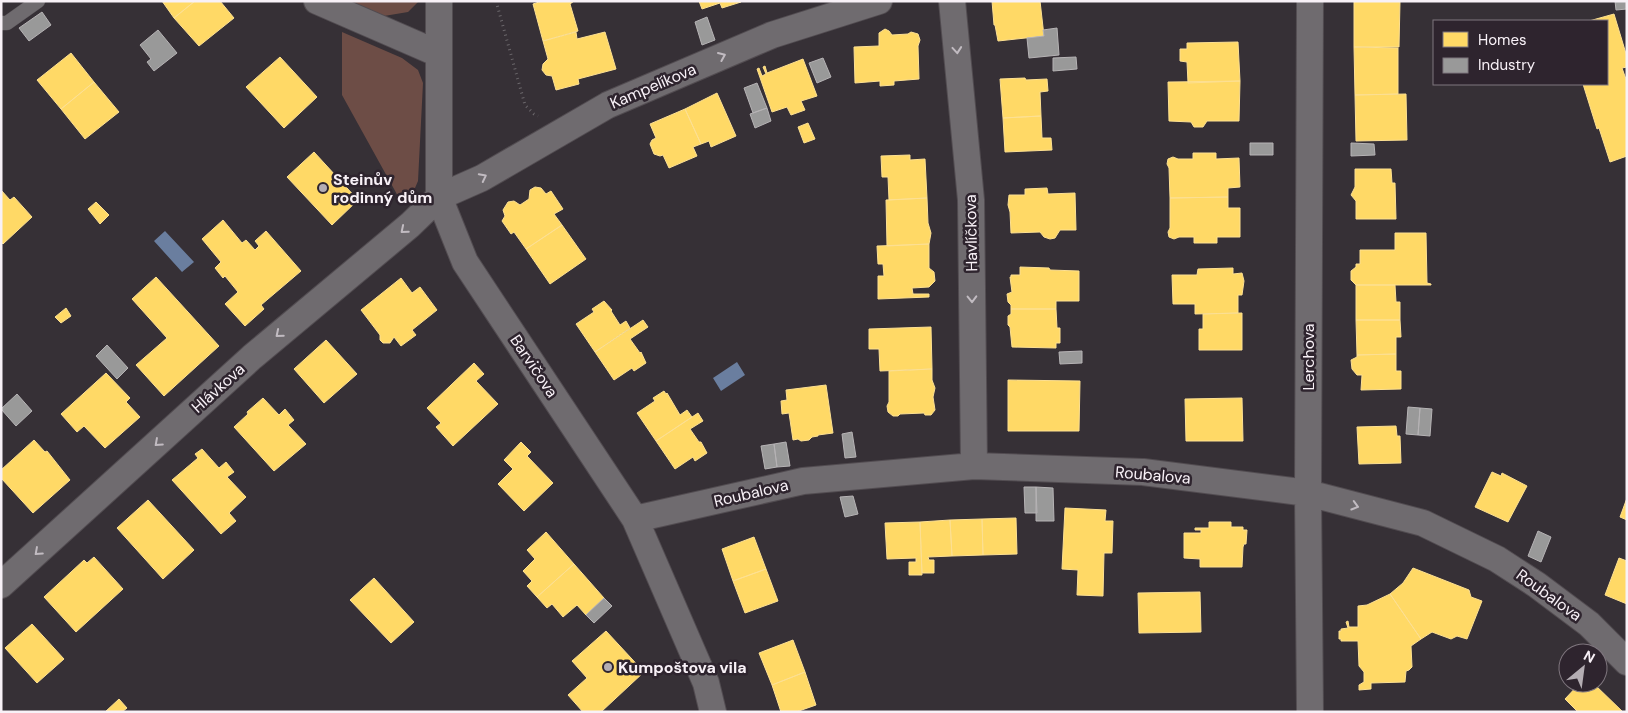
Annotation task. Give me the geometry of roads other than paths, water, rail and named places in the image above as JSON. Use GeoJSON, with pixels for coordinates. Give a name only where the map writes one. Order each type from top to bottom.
{"type":"FeatureCollection","features":[{"type":"Feature","properties":{"kind":"street"},"geometry":{"type":"LineString","coordinates":[[317,1],[439,54]]}},
{"type":"Feature","properties":{"kind":"street","name":"Barvičova"},"geometry":{"type":"LineString","coordinates":[[438,1],[439,197],[465,262],[635,519],[706,683],[713,712]]}},
{"type":"Feature","properties":{"kind":"street","name":"Kampelíkova"},"geometry":{"type":"LineString","coordinates":[[439,197],[482,178],[608,105],[772,35],[879,1]]}},
{"type":"Feature","properties":{"kind":"street","name":"Havlíčkova"},"geometry":{"type":"LineString","coordinates":[[952,1],[971,200],[974,466]]}},
{"type":"Feature","properties":{"kind":"street","name":"Lerchova"},"geometry":{"type":"LineString","coordinates":[[1310,1],[1308,493],[1310,712]]}},
{"type":"Feature","properties":{"kind":"street","name":"Hlávkova"},"geometry":{"type":"LineString","coordinates":[[1,585],[252,357],[410,225],[439,197]]}},
{"type":"Feature","properties":{"kind":"street","name":"Roubalova"},"geometry":{"type":"LineString","coordinates":[[635,519],[802,481],[974,466],[1143,472],[1308,493],[1423,523],[1497,559],[1537,585],[1589,624],[1627,662]]}},
{"type":"Feature","properties":{"kind":"lane"},"geometry":{"type":"LineString","coordinates":[[1,23],[7,23],[38,1]]}},
{"type":"Feature","properties":{"kind":"water"},"geometry":{"type":"Polygon","coordinates":[[[165,231],[194,262],[182,272],[154,241],[165,231]]]}},
{"type":"Feature","properties":{"kind":"water"},"geometry":{"type":"Polygon","coordinates":[[[737,362],[745,375],[721,391],[713,378],[737,362]]]}},
{"type":"Feature","properties":{"kind":"place","name":"Steinův rodinný dům"},"geometry":{"type":"Point","coordinates":[323,188]}},
{"type":"Feature","properties":{"kind":"place","name":"Kumpoštova vila"},"geometry":{"type":"Point","coordinates":[608,667]}}]}
